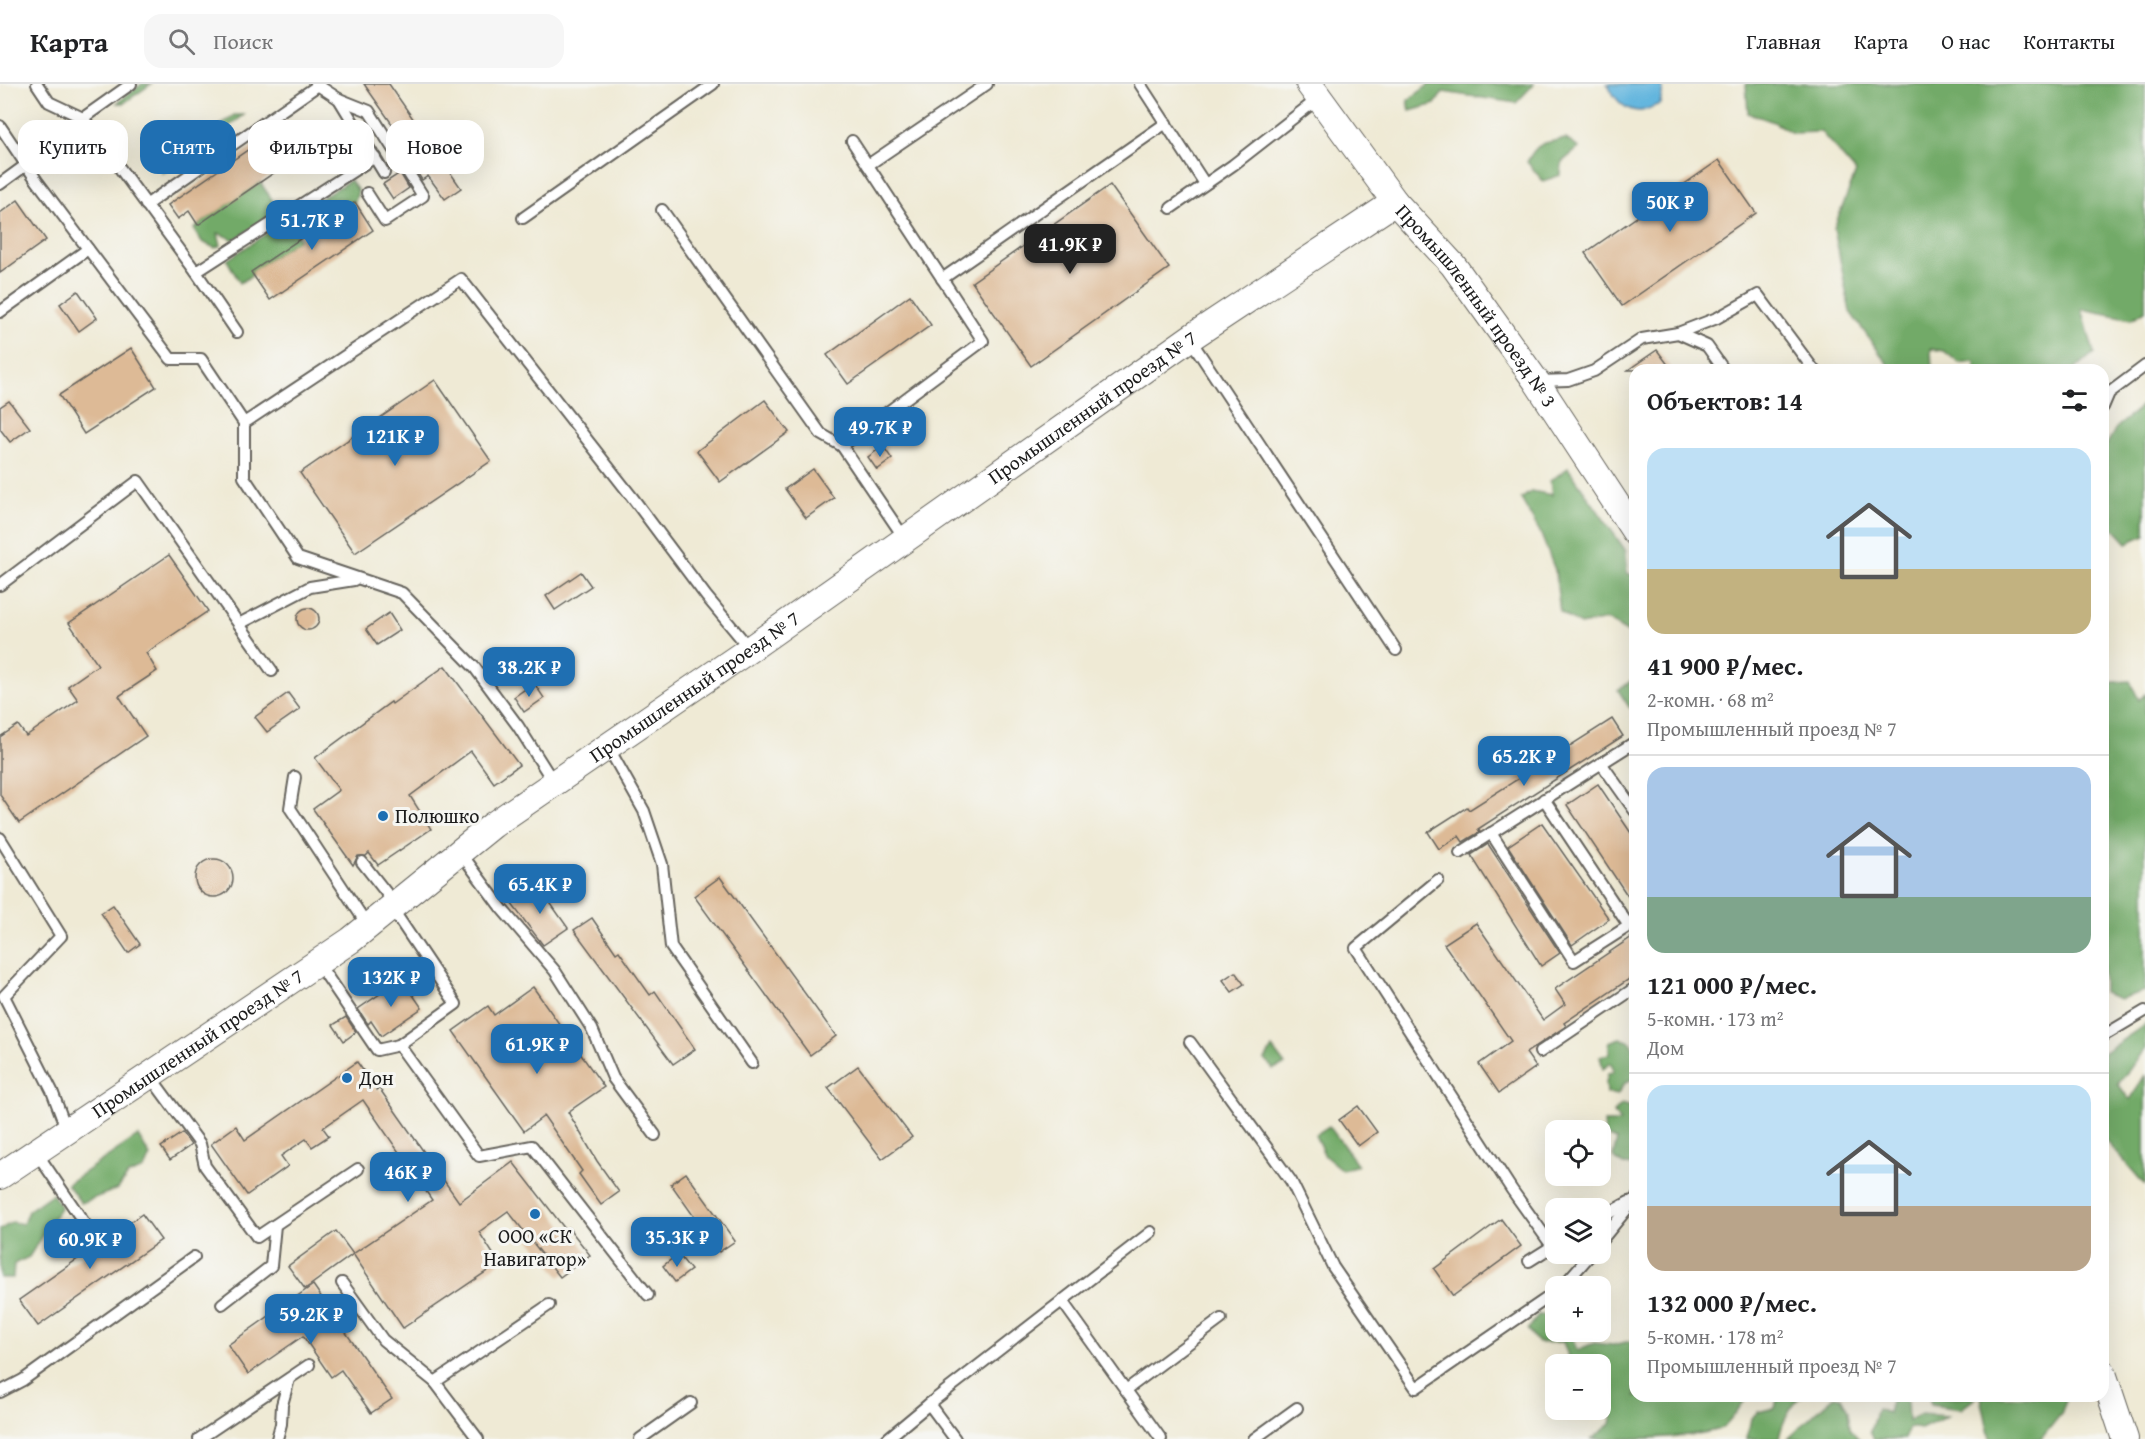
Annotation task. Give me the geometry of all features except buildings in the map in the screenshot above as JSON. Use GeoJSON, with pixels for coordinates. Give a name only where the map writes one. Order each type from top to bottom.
{"type":"FeatureCollection","features":[{"type":"Feature","properties":{"kind":"street","name":"Промышленный проезд № 3"},"geometry":{"type":"LineString","coordinates":[[1314,91],[1395,202],[1453,265],[1536,381],[1629,523]]}},
{"type":"Feature","properties":{"kind":"street","name":"Промышленный проезд № 7"},"geometry":{"type":"LineString","coordinates":[[0,1176],[318,963],[368,926],[493,825],[750,649],[1190,338],[1395,202]]}},
{"type":"Feature","properties":{"kind":"street"},"geometry":{"type":"LineString","coordinates":[[2109,1391],[2125,1439]]}},
{"type":"Feature","properties":{"kind":"lane"},"geometry":{"type":"LineString","coordinates":[[37,84],[49,102],[83,118],[237,332]]}},
{"type":"Feature","properties":{"kind":"lane"},"geometry":{"type":"LineString","coordinates":[[83,118],[131,84]]}},
{"type":"Feature","properties":{"kind":"lane"},"geometry":{"type":"LineString","coordinates":[[523,218],[713,84]]}},
{"type":"Feature","properties":{"kind":"lane"},"geometry":{"type":"LineString","coordinates":[[868,165],[987,84]]}},
{"type":"Feature","properties":{"kind":"lane"},"geometry":{"type":"LineString","coordinates":[[1140,84],[1206,184]]}},
{"type":"Feature","properties":{"kind":"lane"},"geometry":{"type":"LineString","coordinates":[[146,205],[316,85],[339,99],[369,111],[423,196],[385,221],[367,193]]}},
{"type":"Feature","properties":{"kind":"lane"},"geometry":{"type":"LineString","coordinates":[[1171,208],[1206,184],[1314,91]]}},
{"type":"Feature","properties":{"kind":"lane"},"geometry":{"type":"LineString","coordinates":[[339,99],[384,173]]}},
{"type":"Feature","properties":{"kind":"lane"},"geometry":{"type":"LineString","coordinates":[[942,279],[1166,123]]}},
{"type":"Feature","properties":{"kind":"lane"},"geometry":{"type":"LineString","coordinates":[[0,126],[18,153]]}},
{"type":"Feature","properties":{"kind":"lane"},"geometry":{"type":"LineString","coordinates":[[842,446],[983,341],[852,141]]}},
{"type":"Feature","properties":{"kind":"lane"},"geometry":{"type":"LineString","coordinates":[[196,272],[375,157]]}},
{"type":"Feature","properties":{"kind":"lane"},"geometry":{"type":"LineString","coordinates":[[0,184],[18,171]]}},
{"type":"Feature","properties":{"kind":"lane"},"geometry":{"type":"LineString","coordinates":[[33,174],[171,359],[201,359],[244,423],[244,477],[298,558],[402,593],[475,668],[518,726],[554,783]]}},
{"type":"Feature","properties":{"kind":"lane"},"geometry":{"type":"LineString","coordinates":[[662,210],[821,434],[842,446],[905,539]]}},
{"type":"Feature","properties":{"kind":"lane"},"geometry":{"type":"LineString","coordinates":[[0,312],[88,249]]}},
{"type":"Feature","properties":{"kind":"lane"},"geometry":{"type":"LineString","coordinates":[[244,423],[461,279],[632,496],[706,596],[750,649]]}},
{"type":"Feature","properties":{"kind":"lane"},"geometry":{"type":"LineString","coordinates":[[1536,381],[1568,380],[1594,371],[1642,339],[1678,333],[1717,318],[1758,296],[1809,364]]}},
{"type":"Feature","properties":{"kind":"lane"},"geometry":{"type":"LineString","coordinates":[[1678,333],[1707,346],[1720,364]]}},
{"type":"Feature","properties":{"kind":"lane"},"geometry":{"type":"LineString","coordinates":[[1190,338],[1396,650]]}},
{"type":"Feature","properties":{"kind":"lane"},"geometry":{"type":"LineString","coordinates":[[2109,393],[2145,366]]}},
{"type":"Feature","properties":{"kind":"lane"},"geometry":{"type":"LineString","coordinates":[[0,585],[138,481],[272,671]]}},
{"type":"Feature","properties":{"kind":"lane"},"geometry":{"type":"LineString","coordinates":[[239,624],[310,587],[358,579]]}},
{"type":"Feature","properties":{"kind":"lane"},"geometry":{"type":"LineString","coordinates":[[1460,853],[1629,746]]}},
{"type":"Feature","properties":{"kind":"lane"},"geometry":{"type":"LineString","coordinates":[[608,747],[644,811],[662,864],[671,947],[752,1063]]}},
{"type":"Feature","properties":{"kind":"lane"},"geometry":{"type":"LineString","coordinates":[[1601,764],[1629,803]]}},
{"type":"Feature","properties":{"kind":"lane"},"geometry":{"type":"LineString","coordinates":[[295,777],[290,808],[368,926]]}},
{"type":"Feature","properties":{"kind":"lane"},"geometry":{"type":"LineString","coordinates":[[1544,800],[1629,920]]}},
{"type":"Feature","properties":{"kind":"lane"},"geometry":{"type":"LineString","coordinates":[[1491,833],[1574,961],[1629,926]]}},
{"type":"Feature","properties":{"kind":"lane"},"geometry":{"type":"LineString","coordinates":[[0,838],[61,936],[4,996],[52,1091],[67,1132]]}},
{"type":"Feature","properties":{"kind":"lane"},"geometry":{"type":"LineString","coordinates":[[460,852],[502,909],[555,971],[592,1029],[613,1078],[655,1135]]}},
{"type":"Feature","properties":{"kind":"lane"},"geometry":{"type":"LineString","coordinates":[[318,963],[377,1050],[399,1045],[456,1004],[362,862]]}},
{"type":"Feature","properties":{"kind":"lane"},"geometry":{"type":"LineString","coordinates":[[1438,880],[1356,948],[1505,1180],[1545,1233]]}},
{"type":"Feature","properties":{"kind":"lane"},"geometry":{"type":"LineString","coordinates":[[1540,1052],[1629,992]]}},
{"type":"Feature","properties":{"kind":"lane"},"geometry":{"type":"LineString","coordinates":[[2109,1032],[2145,1011]]}},
{"type":"Feature","properties":{"kind":"lane"},"geometry":{"type":"LineString","coordinates":[[1190,1042],[1291,1181],[1333,1267],[1416,1388],[1545,1300]]}},
{"type":"Feature","properties":{"kind":"lane"},"geometry":{"type":"LineString","coordinates":[[399,1045],[479,1156],[532,1146],[648,1295]]}},
{"type":"Feature","properties":{"kind":"lane"},"geometry":{"type":"LineString","coordinates":[[150,1076],[200,1144],[205,1166],[257,1237],[358,1169]]}},
{"type":"Feature","properties":{"kind":"lane"},"geometry":{"type":"LineString","coordinates":[[36,1152],[87,1227]]}},
{"type":"Feature","properties":{"kind":"lane"},"geometry":{"type":"LineString","coordinates":[[1611,1212],[1629,1202]]}},
{"type":"Feature","properties":{"kind":"lane"},"geometry":{"type":"LineString","coordinates":[[1611,1228],[1629,1206]]}},
{"type":"Feature","properties":{"kind":"lane"},"geometry":{"type":"LineString","coordinates":[[222,1304],[271,1266],[275,1225]]}},
{"type":"Feature","properties":{"kind":"lane"},"geometry":{"type":"LineString","coordinates":[[887,1439],[1151,1233]]}},
{"type":"Feature","properties":{"kind":"lane"},"geometry":{"type":"LineString","coordinates":[[1529,1261],[1545,1251]]}},
{"type":"Feature","properties":{"kind":"lane"},"geometry":{"type":"LineString","coordinates":[[0,1392],[23,1380],[194,1257]]}},
{"type":"Feature","properties":{"kind":"lane"},"geometry":{"type":"LineString","coordinates":[[1572,1276],[1582,1264]]}},
{"type":"Feature","properties":{"kind":"lane"},"geometry":{"type":"LineString","coordinates":[[342,1283],[383,1340],[435,1382],[478,1439]]}},
{"type":"Feature","properties":{"kind":"lane"},"geometry":{"type":"LineString","coordinates":[[1062,1301],[1161,1439]]}},
{"type":"Feature","properties":{"kind":"lane"},"geometry":{"type":"LineString","coordinates":[[435,1382],[549,1305]]}},
{"type":"Feature","properties":{"kind":"lane"},"geometry":{"type":"LineString","coordinates":[[1126,1390],[1221,1318]]}},
{"type":"Feature","properties":{"kind":"lane"},"geometry":{"type":"LineString","coordinates":[[199,1439],[309,1365]]}},
{"type":"Feature","properties":{"kind":"lane"},"geometry":{"type":"LineString","coordinates":[[277,1439],[281,1424],[282,1404],[289,1379]]}},
{"type":"Feature","properties":{"kind":"lane"},"geometry":{"type":"LineString","coordinates":[[640,1439],[691,1403]]}},
{"type":"Feature","properties":{"kind":"lane"},"geometry":{"type":"LineString","coordinates":[[929,1404],[955,1439]]}},
{"type":"Feature","properties":{"kind":"lane"},"geometry":{"type":"LineString","coordinates":[[1254,1439],[1297,1408]]}},
{"type":"Feature","properties":{"kind":"green space"},"geometry":{"type":"Polygon","coordinates":[[[142,84],[151,84],[124,103],[117,103],[142,84]]]}},
{"type":"Feature","properties":{"kind":"green space"},"geometry":{"type":"Polygon","coordinates":[[[1430,84],[1534,84],[1516,103],[1443,92],[1435,104],[1410,111],[1408,100],[1430,84]]]}},
{"type":"Feature","properties":{"kind":"green space"},"geometry":{"type":"Polygon","coordinates":[[[1746,84],[2145,84],[2145,311],[2132,319],[2082,309],[2094,353],[2081,364],[1975,364],[1975,361],[1959,363],[1944,351],[1931,349],[1932,364],[1888,364],[1850,312],[1834,228],[1856,172],[1821,132],[1792,133],[1774,122],[1748,113],[1746,84]]]}},
{"type":"Feature","properties":{"kind":"green space"},"geometry":{"type":"Polygon","coordinates":[[[234,115],[244,115],[236,121],[227,120],[234,115]]]}},
{"type":"Feature","properties":{"kind":"green space"},"geometry":{"type":"Polygon","coordinates":[[[1566,139],[1579,148],[1562,162],[1561,175],[1543,181],[1527,162],[1534,150],[1542,144],[1566,139]]]}},
{"type":"Feature","properties":{"kind":"green space"},"geometry":{"type":"Polygon","coordinates":[[[350,180],[358,191],[355,202],[316,229],[303,210],[350,180]]]}},
{"type":"Feature","properties":{"kind":"green space"},"geometry":{"type":"Polygon","coordinates":[[[260,182],[279,210],[234,240],[218,233],[221,245],[215,248],[202,242],[194,229],[260,182]]]}},
{"type":"Feature","properties":{"kind":"green space"},"geometry":{"type":"Polygon","coordinates":[[[285,221],[300,239],[251,272],[253,275],[240,283],[227,260],[285,221]]]}},
{"type":"Feature","properties":{"kind":"green space"},"geometry":{"type":"Polygon","coordinates":[[[2145,403],[2145,535],[2127,543],[2109,524],[2109,440],[2116,428],[2145,403]]]}},
{"type":"Feature","properties":{"kind":"green space"},"geometry":{"type":"Polygon","coordinates":[[[1568,468],[1626,551],[1627,573],[1629,574],[1629,633],[1607,620],[1580,625],[1560,612],[1555,570],[1540,532],[1521,499],[1532,491],[1552,495],[1550,481],[1568,468]]]}},
{"type":"Feature","properties":{"kind":"green space"},"geometry":{"type":"Polygon","coordinates":[[[2130,681],[2139,700],[2145,694],[2145,991],[2120,999],[2109,995],[2109,683],[2130,681]]]}},
{"type":"Feature","properties":{"kind":"green space"},"geometry":{"type":"Polygon","coordinates":[[[1629,682],[1629,707],[1618,690],[1629,682]]]}},
{"type":"Feature","properties":{"kind":"green space"},"geometry":{"type":"Polygon","coordinates":[[[2145,1025],[2145,1049],[2118,1084],[2130,1100],[2145,1075],[2145,1185],[2109,1144],[2109,1049],[2145,1025]]]}},
{"type":"Feature","properties":{"kind":"green space"},"geometry":{"type":"Polygon","coordinates":[[[1620,1038],[1629,1041],[1629,1081],[1617,1095],[1607,1093],[1608,1074],[1614,1071],[1611,1063],[1603,1069],[1600,1056],[1609,1054],[1609,1042],[1620,1038]]]}},
{"type":"Feature","properties":{"kind":"green space"},"geometry":{"type":"Polygon","coordinates":[[[1272,1048],[1285,1065],[1273,1069],[1265,1060],[1272,1048]]]}},
{"type":"Feature","properties":{"kind":"green space"},"geometry":{"type":"Polygon","coordinates":[[[1622,1104],[1629,1106],[1629,1166],[1623,1165],[1613,1157],[1617,1140],[1611,1138],[1611,1122],[1620,1122],[1614,1112],[1622,1104]]]}},
{"type":"Feature","properties":{"kind":"green space"},"geometry":{"type":"Polygon","coordinates":[[[1329,1126],[1358,1165],[1342,1170],[1325,1156],[1315,1135],[1329,1126]]]}},
{"type":"Feature","properties":{"kind":"green space"},"geometry":{"type":"Polygon","coordinates":[[[138,1136],[150,1156],[144,1169],[128,1175],[118,1189],[81,1203],[67,1184],[138,1136]]]}},
{"type":"Feature","properties":{"kind":"green space"},"geometry":{"type":"Polygon","coordinates":[[[52,1194],[61,1206],[29,1257],[14,1264],[13,1278],[0,1278],[0,1230],[12,1222],[23,1224],[28,1211],[52,1194]]]}},
{"type":"Feature","properties":{"kind":"green space"},"geometry":{"type":"Polygon","coordinates":[[[1538,1315],[1545,1315],[1545,1342],[1563,1342],[1538,1343],[1528,1330],[1538,1315]]]}},
{"type":"Feature","properties":{"kind":"green space"},"geometry":{"type":"Polygon","coordinates":[[[1629,1341],[1629,1402],[1744,1402],[1725,1426],[1700,1434],[1592,1439],[1611,1424],[1614,1406],[1611,1406],[1611,1354],[1567,1354],[1563,1342],[1574,1342],[1577,1350],[1594,1343],[1613,1345],[1629,1341]]]}},
{"type":"Feature","properties":{"kind":"green space"},"geometry":{"type":"Polygon","coordinates":[[[1777,1402],[1797,1402],[1787,1416],[1779,1439],[1747,1439],[1751,1418],[1758,1412],[1774,1408],[1777,1402]]]}},
{"type":"Feature","properties":{"kind":"green space"},"geometry":{"type":"Polygon","coordinates":[[[1844,1402],[1848,1410],[1850,1429],[1859,1439],[1788,1439],[1825,1404],[1844,1402]]]}},
{"type":"Feature","properties":{"kind":"green space"},"geometry":{"type":"Polygon","coordinates":[[[1891,1402],[1907,1402],[1908,1421],[1921,1414],[1947,1416],[1921,1429],[1909,1427],[1904,1439],[1874,1439],[1870,1432],[1877,1409],[1888,1413],[1891,1402]]]}},
{"type":"Feature","properties":{"kind":"green space"},"geometry":{"type":"Polygon","coordinates":[[[1930,1402],[1970,1402],[1961,1409],[1931,1405],[1930,1402]]]}},
{"type":"Feature","properties":{"kind":"green space"},"geometry":{"type":"Polygon","coordinates":[[[1982,1402],[2065,1402],[2061,1414],[2041,1439],[1990,1439],[1982,1402]]]}},
{"type":"Feature","properties":{"kind":"water"},"geometry":{"type":"Polygon","coordinates":[[[1607,84],[1659,84],[1663,89],[1660,104],[1646,110],[1635,111],[1616,99],[1607,84]]]}},
{"type":"Feature","properties":{"kind":"place","name":"Полюшко"},"geometry":{"type":"Point","coordinates":[383,816]}},
{"type":"Feature","properties":{"kind":"place","name":"Дон"},"geometry":{"type":"Point","coordinates":[347,1078]}},
{"type":"Feature","properties":{"kind":"place","name":"ООО «СК Навигатор»"},"geometry":{"type":"Point","coordinates":[535,1214]}}]}
